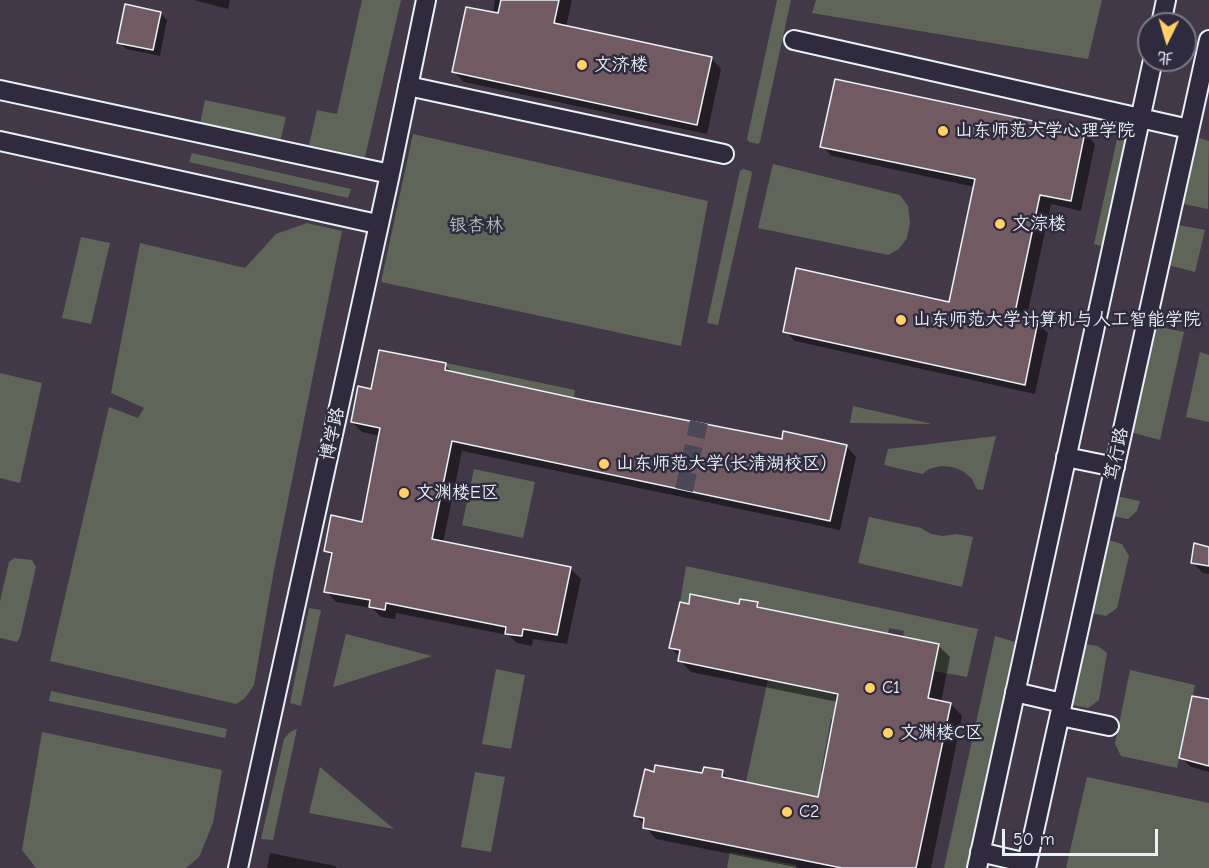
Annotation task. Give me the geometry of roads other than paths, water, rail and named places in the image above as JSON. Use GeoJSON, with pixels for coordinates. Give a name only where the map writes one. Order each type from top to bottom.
{"type":"FeatureCollection","features":[{"type":"Feature","properties":{"kind":"street","name":"博学路"},"geometry":{"type":"LineString","coordinates":[[238,868],[426,0]]}},
{"type":"Feature","properties":{"kind":"street"},"geometry":{"type":"LineString","coordinates":[[794,40],[1189,129]]}},
{"type":"Feature","properties":{"kind":"street","name":"笃行路"},"geometry":{"type":"LineString","coordinates":[[1027,865],[1209,40]]}},
{"type":"Feature","properties":{"kind":"street"},"geometry":{"type":"LineString","coordinates":[[1027,865],[978,860],[1150,72]]}},
{"type":"Feature","properties":{"kind":"street"},"geometry":{"type":"LineString","coordinates":[[408,86],[724,154]]}},
{"type":"Feature","properties":{"kind":"street"},"geometry":{"type":"LineString","coordinates":[[0,90],[390,174]]}},
{"type":"Feature","properties":{"kind":"street"},"geometry":{"type":"LineString","coordinates":[[0,141],[377,224]]}},
{"type":"Feature","properties":{"kind":"street"},"geometry":{"type":"LineString","coordinates":[[1066,457],[1115,467]]}},
{"type":"Feature","properties":{"kind":"street"},"geometry":{"type":"LineString","coordinates":[[1015,692],[1109,726]]}},
{"type":"Feature","properties":{"kind":"tunnel"},"geometry":{"type":"LineString","coordinates":[[684,490],[699,422]]}},
{"type":"Feature","properties":{"kind":"place","name":"文济楼"},"geometry":{"type":"Point","coordinates":[582,65]}},
{"type":"Feature","properties":{"kind":"place","name":"山东师范大学心理学院"},"geometry":{"type":"Point","coordinates":[943,131]}},
{"type":"Feature","properties":{"kind":"place","name":"文淙楼"},"geometry":{"type":"Point","coordinates":[1000,224]}},
{"type":"Feature","properties":{"kind":"place","name":"山东师范大学计算机与人工智能学院"},"geometry":{"type":"Point","coordinates":[901,320]}},
{"type":"Feature","properties":{"kind":"place","name":"山东师范大学(长清湖校区)"},"geometry":{"type":"Point","coordinates":[604,464]}},
{"type":"Feature","properties":{"kind":"place","name":"文渊楼E区"},"geometry":{"type":"Point","coordinates":[404,493]}},
{"type":"Feature","properties":{"kind":"place","name":"C1"},"geometry":{"type":"Point","coordinates":[870,688]}},
{"type":"Feature","properties":{"kind":"place","name":"文渊楼C区"},"geometry":{"type":"Point","coordinates":[888,733]}},
{"type":"Feature","properties":{"kind":"place","name":"C2"},"geometry":{"type":"Point","coordinates":[787,812]}},
{"type":"Feature","properties":{"kind":"park label","name":"银杏林"},"geometry":{"type":"Point","coordinates":[476,226]}}]}
